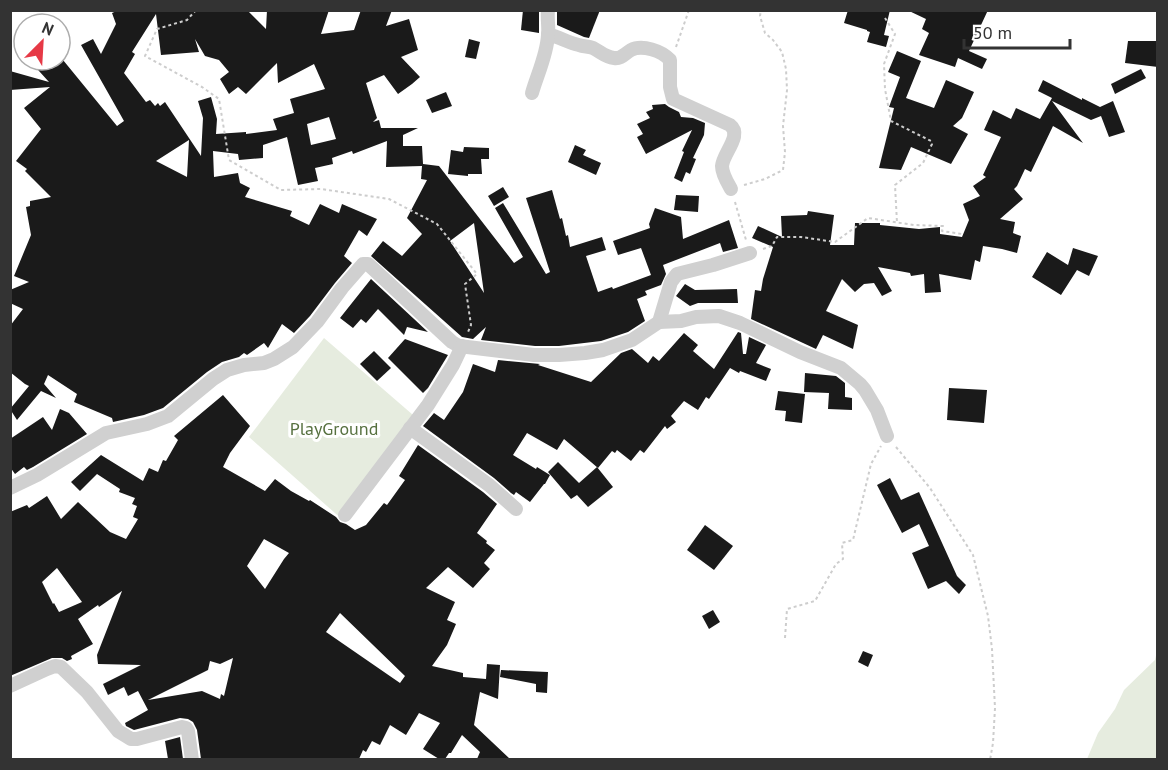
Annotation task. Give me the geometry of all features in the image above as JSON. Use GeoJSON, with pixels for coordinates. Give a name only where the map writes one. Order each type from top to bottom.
{"type":"FeatureCollection","features":[{"type":"Feature","properties":{"kind":"street"},"geometry":{"type":"LineString","coordinates":[[532,93],[548,34],[548,10]]}},
{"type":"Feature","properties":{"kind":"street"},"geometry":{"type":"LineString","coordinates":[[548,34],[592,48],[611,58],[621,58],[631,50],[638,48],[652,50],[666,56],[670,60],[670,87],[673,99],[730,125],[735,131],[722,166],[731,189]]}},
{"type":"Feature","properties":{"kind":"street"},"geometry":{"type":"LineString","coordinates":[[659,322],[671,282],[677,274],[713,266],[750,253]]}},
{"type":"Feature","properties":{"kind":"street"},"geometry":{"type":"LineString","coordinates":[[10,489],[106,433],[147,424],[168,416],[227,370],[264,363],[293,347],[317,322],[363,264],[368,264],[381,275],[456,345],[503,352],[559,356],[585,353],[603,350],[632,340],[659,322],[719,316],[740,323],[847,372],[865,390],[877,410],[887,436]]}},
{"type":"Feature","properties":{"kind":"street"},"geometry":{"type":"LineString","coordinates":[[345,515],[434,396],[462,346]]}},
{"type":"Feature","properties":{"kind":"street"},"geometry":{"type":"LineString","coordinates":[[410,428],[489,485],[516,509]]}},
{"type":"Feature","properties":{"kind":"street"},"geometry":{"type":"LineString","coordinates":[[10,686],[55,666],[62,667],[87,692],[118,731],[131,739],[186,728],[190,739],[192,759]]}},
{"type":"Feature","properties":{"kind":"path"},"geometry":{"type":"LineString","coordinates":[[196,10],[187,20],[157,29],[145,56],[202,87],[219,99],[229,160],[281,190],[321,189],[389,200],[437,225],[477,274],[465,284],[471,325],[462,346]]}},
{"type":"Feature","properties":{"kind":"path"},"geometry":{"type":"LineString","coordinates":[[666,56],[677,46],[689,10]]}},
{"type":"Feature","properties":{"kind":"path"},"geometry":{"type":"LineString","coordinates":[[761,10],[760,16],[765,33],[782,52],[786,69],[787,90],[783,126],[785,152],[783,170],[765,179],[731,189],[750,253],[772,246],[777,237],[801,237],[835,243],[868,219],[943,226],[942,231],[962,234]]}},
{"type":"Feature","properties":{"kind":"path"},"geometry":{"type":"LineString","coordinates":[[885,18],[895,34],[884,64],[885,90],[891,121],[931,141],[932,144],[923,163],[895,185],[897,222]]}},
{"type":"Feature","properties":{"kind":"path"},"geometry":{"type":"LineString","coordinates":[[785,638],[787,609],[815,601],[836,564],[843,559],[842,543],[853,540],[871,464],[887,436],[930,488],[973,555],[988,616],[992,649],[995,708],[990,759]]}},
{"type":"Feature","properties":{"kind":"green space","name":"PlayGround"},"geometry":{"type":"Polygon","coordinates":[[[324,338],[420,421],[344,521],[249,437],[324,338]]]}},
{"type":"Feature","properties":{"kind":"green space"},"geometry":{"type":"Polygon","coordinates":[[[1157,651],[1157,759],[1087,759],[1098,733],[1115,709],[1124,690],[1155,660],[1157,651]]]}},
{"type":"Feature","properties":{"kind":"building"},"geometry":{"type":"Polygon","coordinates":[[[119,10],[247,10],[266,29],[267,10],[329,10],[321,34],[354,30],[361,10],[392,10],[386,26],[409,19],[418,50],[401,57],[420,77],[398,94],[384,75],[366,83],[377,118],[373,122],[379,120],[381,128],[418,128],[403,135],[403,146],[422,146],[423,164],[439,166],[514,263],[523,257],[495,208],[503,203],[546,274],[550,272],[526,198],[552,190],[570,247],[602,237],[606,250],[586,256],[598,292],[651,275],[641,248],[618,255],[613,241],[650,228],[649,224],[655,208],[681,217],[683,239],[729,220],[738,248],[723,252],[720,243],[663,265],[666,274],[661,285],[645,291],[647,295],[637,299],[645,321],[628,332],[601,341],[559,346],[535,346],[481,340],[486,327],[473,339],[462,337],[371,256],[383,241],[402,256],[422,234],[407,218],[427,180],[421,179],[422,166],[386,167],[387,141],[353,154],[352,151],[332,158],[333,164],[315,168],[318,181],[298,185],[287,137],[263,145],[263,158],[239,160],[238,154],[213,151],[214,177],[238,173],[240,183],[250,188],[245,197],[292,211],[290,216],[309,225],[320,204],[339,213],[342,204],[377,219],[367,236],[359,230],[344,256],[352,263],[294,333],[282,324],[268,348],[264,343],[247,355],[244,353],[239,357],[222,362],[163,408],[113,422],[112,418],[74,402],[77,394],[48,375],[44,384],[56,398],[41,391],[17,420],[10,409],[29,386],[10,372],[10,326],[23,309],[10,303],[10,290],[29,282],[14,276],[31,235],[26,207],[30,206],[30,201],[51,197],[25,171],[27,169],[16,161],[41,129],[24,108],[50,87],[10,90],[10,71],[49,82],[40,72],[72,71],[117,126],[124,121],[81,45],[93,39],[101,54],[116,24],[112,13],[119,10]],[[156,14],[132,52],[135,54],[124,73],[146,102],[150,100],[155,106],[158,103],[160,106],[165,102],[201,156],[203,118],[198,101],[211,97],[217,119],[216,134],[246,132],[246,134],[277,130],[273,119],[294,113],[290,99],[325,89],[314,64],[278,83],[277,63],[246,94],[238,87],[229,94],[220,79],[229,72],[219,60],[205,56],[195,39],[199,52],[161,55],[156,14]],[[329,117],[307,124],[311,145],[336,139],[329,117]],[[189,140],[156,161],[187,177],[189,140]],[[474,223],[450,241],[484,293],[474,223]]]}},
{"type":"Feature","properties":{"kind":"building"},"geometry":{"type":"Polygon","coordinates":[[[523,10],[539,10],[539,33],[521,30],[523,10]]]}},
{"type":"Feature","properties":{"kind":"building"},"geometry":{"type":"Polygon","coordinates":[[[557,10],[600,10],[589,38],[557,25],[557,10]]]}},
{"type":"Feature","properties":{"kind":"building"},"geometry":{"type":"Polygon","coordinates":[[[848,10],[890,10],[884,35],[889,36],[886,47],[867,42],[870,32],[867,30],[844,23],[848,10]]]}},
{"type":"Feature","properties":{"kind":"building"},"geometry":{"type":"Polygon","coordinates":[[[907,10],[988,10],[969,51],[987,59],[982,69],[958,58],[955,67],[919,55],[929,33],[922,29],[926,19],[907,10]]]}},
{"type":"Feature","properties":{"kind":"building"},"geometry":{"type":"Polygon","coordinates":[[[469,39],[480,42],[476,59],[465,57],[469,39]]]}},
{"type":"Feature","properties":{"kind":"building"},"geometry":{"type":"Polygon","coordinates":[[[1128,41],[1158,41],[1158,67],[1125,63],[1128,41]]]}},
{"type":"Feature","properties":{"kind":"building"},"geometry":{"type":"Polygon","coordinates":[[[897,51],[921,61],[906,98],[934,108],[946,80],[974,92],[962,118],[953,126],[968,134],[951,164],[911,147],[901,170],[879,168],[894,108],[889,107],[900,77],[888,72],[897,51]]]}},
{"type":"Feature","properties":{"kind":"building"},"geometry":{"type":"Polygon","coordinates":[[[1141,69],[1146,78],[1115,94],[1111,84],[1141,69]]]}},
{"type":"Feature","properties":{"kind":"building"},"geometry":{"type":"Polygon","coordinates":[[[1043,80],[1100,107],[1113,101],[1125,132],[1109,137],[1101,116],[1091,120],[1052,101],[1083,143],[1053,126],[1031,172],[1025,169],[1014,189],[1023,199],[1000,219],[1015,222],[1013,233],[1021,236],[1017,253],[983,246],[980,262],[975,260],[971,280],[939,274],[941,292],[925,293],[924,274],[911,276],[910,273],[878,267],[892,291],[882,296],[874,283],[864,284],[855,292],[842,279],[826,311],[858,325],[853,349],[823,335],[816,349],[751,319],[755,290],[761,291],[773,247],[752,238],[758,226],[782,237],[781,216],[807,215],[808,211],[834,215],[830,245],[854,245],[855,223],[880,223],[880,225],[919,229],[940,227],[940,234],[962,237],[969,220],[963,204],[980,196],[973,186],[986,177],[983,175],[1001,137],[984,130],[993,110],[1011,119],[1016,108],[1040,119],[1052,98],[1038,91],[1043,80]]]}},
{"type":"Feature","properties":{"kind":"building"},"geometry":{"type":"Polygon","coordinates":[[[446,92],[452,106],[432,113],[426,100],[446,92]]]}},
{"type":"Feature","properties":{"kind":"building"},"geometry":{"type":"Polygon","coordinates":[[[665,104],[679,112],[681,117],[693,118],[705,123],[704,135],[693,158],[696,159],[690,174],[686,172],[682,182],[674,178],[684,152],[682,151],[692,130],[646,154],[637,137],[643,134],[637,124],[650,118],[646,112],[653,109],[652,105],[665,104]]]}},
{"type":"Feature","properties":{"kind":"building"},"geometry":{"type":"Polygon","coordinates":[[[575,145],[586,150],[583,155],[601,163],[596,175],[568,162],[575,145]]]}},
{"type":"Feature","properties":{"kind":"building"},"geometry":{"type":"Polygon","coordinates":[[[464,147],[489,148],[489,159],[481,159],[482,174],[468,174],[468,176],[448,174],[451,150],[463,152],[464,147]]]}},
{"type":"Feature","properties":{"kind":"building"},"geometry":{"type":"Polygon","coordinates":[[[503,187],[509,197],[494,206],[488,196],[503,187]]]}},
{"type":"Feature","properties":{"kind":"building"},"geometry":{"type":"Polygon","coordinates":[[[676,195],[699,196],[698,212],[674,210],[676,195]]]}},
{"type":"Feature","properties":{"kind":"building"},"geometry":{"type":"Polygon","coordinates":[[[1073,248],[1098,256],[1089,276],[1077,270],[1061,295],[1032,277],[1047,252],[1068,265],[1073,248]]]}},
{"type":"Feature","properties":{"kind":"building"},"geometry":{"type":"Polygon","coordinates":[[[371,279],[428,332],[407,327],[404,335],[378,309],[366,323],[361,319],[353,328],[340,318],[371,279]]]}},
{"type":"Feature","properties":{"kind":"building"},"geometry":{"type":"Polygon","coordinates":[[[685,284],[695,290],[737,289],[738,303],[698,303],[690,306],[676,296],[685,284]]]}},
{"type":"Feature","properties":{"kind":"building"},"geometry":{"type":"Polygon","coordinates":[[[738,332],[741,333],[743,354],[746,354],[749,337],[766,345],[756,363],[771,369],[766,381],[730,368],[709,399],[706,397],[698,410],[684,401],[671,416],[676,422],[667,429],[665,426],[644,453],[640,450],[631,461],[617,450],[615,453],[612,451],[598,468],[564,439],[557,450],[527,433],[513,455],[550,475],[530,502],[516,492],[514,495],[511,493],[423,426],[434,413],[444,420],[463,392],[473,364],[495,372],[498,360],[540,364],[538,365],[591,382],[621,353],[632,349],[648,363],[653,356],[659,361],[684,333],[698,345],[693,351],[714,369],[738,332]]]}},
{"type":"Feature","properties":{"kind":"building"},"geometry":{"type":"Polygon","coordinates":[[[405,339],[448,355],[423,393],[388,358],[405,339]]]}},
{"type":"Feature","properties":{"kind":"building"},"geometry":{"type":"Polygon","coordinates":[[[374,351],[391,368],[377,381],[360,364],[374,351]]]}},
{"type":"Feature","properties":{"kind":"building"},"geometry":{"type":"Polygon","coordinates":[[[805,373],[836,376],[845,383],[845,397],[852,398],[852,410],[828,409],[829,393],[804,392],[805,373]]]}},
{"type":"Feature","properties":{"kind":"building"},"geometry":{"type":"Polygon","coordinates":[[[949,388],[987,390],[984,423],[947,420],[949,388]]]}},
{"type":"Feature","properties":{"kind":"building"},"geometry":{"type":"Polygon","coordinates":[[[778,391],[805,394],[802,423],[785,421],[786,411],[775,410],[778,391]]]}},
{"type":"Feature","properties":{"kind":"building"},"geometry":{"type":"Polygon","coordinates":[[[223,395],[250,426],[230,453],[223,467],[265,491],[275,479],[355,530],[366,525],[384,503],[387,505],[405,480],[399,476],[418,445],[497,504],[477,533],[495,550],[484,563],[490,569],[473,588],[448,567],[426,588],[455,602],[447,620],[456,624],[447,645],[432,666],[463,673],[463,677],[486,679],[487,664],[500,665],[498,699],[480,692],[474,725],[510,759],[477,759],[480,752],[462,735],[451,753],[445,759],[439,759],[423,749],[440,723],[419,713],[406,735],[390,725],[380,745],[372,741],[366,752],[363,750],[359,759],[201,759],[197,730],[193,722],[188,719],[180,718],[134,730],[125,723],[148,710],[138,691],[128,696],[124,687],[108,695],[103,684],[141,665],[98,664],[97,655],[122,591],[78,619],[93,644],[71,656],[72,659],[67,661],[62,658],[52,658],[10,676],[10,512],[27,505],[29,508],[47,496],[61,519],[78,502],[110,532],[126,539],[138,519],[133,517],[137,506],[132,504],[135,498],[119,492],[120,489],[97,474],[80,491],[71,482],[101,455],[143,481],[149,468],[158,472],[163,460],[166,461],[178,440],[174,436],[223,395]],[[264,539],[247,566],[265,589],[289,553],[264,539]],[[57,568],[42,582],[59,612],[82,602],[57,568]],[[340,613],[326,632],[400,683],[405,676],[340,613]],[[233,658],[220,664],[210,661],[208,670],[148,700],[202,691],[220,699],[221,694],[224,696],[233,658]]]}},
{"type":"Feature","properties":{"kind":"building"},"geometry":{"type":"Polygon","coordinates":[[[60,409],[69,413],[87,434],[33,467],[27,470],[24,467],[15,474],[10,467],[10,439],[43,417],[52,430],[60,409]]]}},
{"type":"Feature","properties":{"kind":"building"},"geometry":{"type":"Polygon","coordinates":[[[558,462],[579,483],[597,467],[613,487],[588,507],[577,495],[571,499],[548,472],[558,462]]]}},
{"type":"Feature","properties":{"kind":"building"},"geometry":{"type":"Polygon","coordinates":[[[890,478],[901,500],[919,492],[957,576],[966,585],[959,594],[946,581],[928,589],[912,553],[929,546],[919,524],[902,533],[877,485],[890,478]]]}},
{"type":"Feature","properties":{"kind":"building"},"geometry":{"type":"Polygon","coordinates":[[[705,525],[733,546],[714,570],[687,550],[705,525]]]}},
{"type":"Feature","properties":{"kind":"building"},"geometry":{"type":"Polygon","coordinates":[[[713,610],[720,622],[709,629],[702,616],[713,610]]]}},
{"type":"Feature","properties":{"kind":"building"},"geometry":{"type":"Polygon","coordinates":[[[863,651],[873,655],[868,667],[858,662],[863,651]]]}},
{"type":"Feature","properties":{"kind":"building"},"geometry":{"type":"Polygon","coordinates":[[[501,670],[548,672],[547,693],[536,692],[536,684],[500,677],[501,670]]]}},
{"type":"Feature","properties":{"kind":"building"},"geometry":{"type":"Polygon","coordinates":[[[180,737],[183,759],[168,759],[165,741],[180,737]]]}}]}
